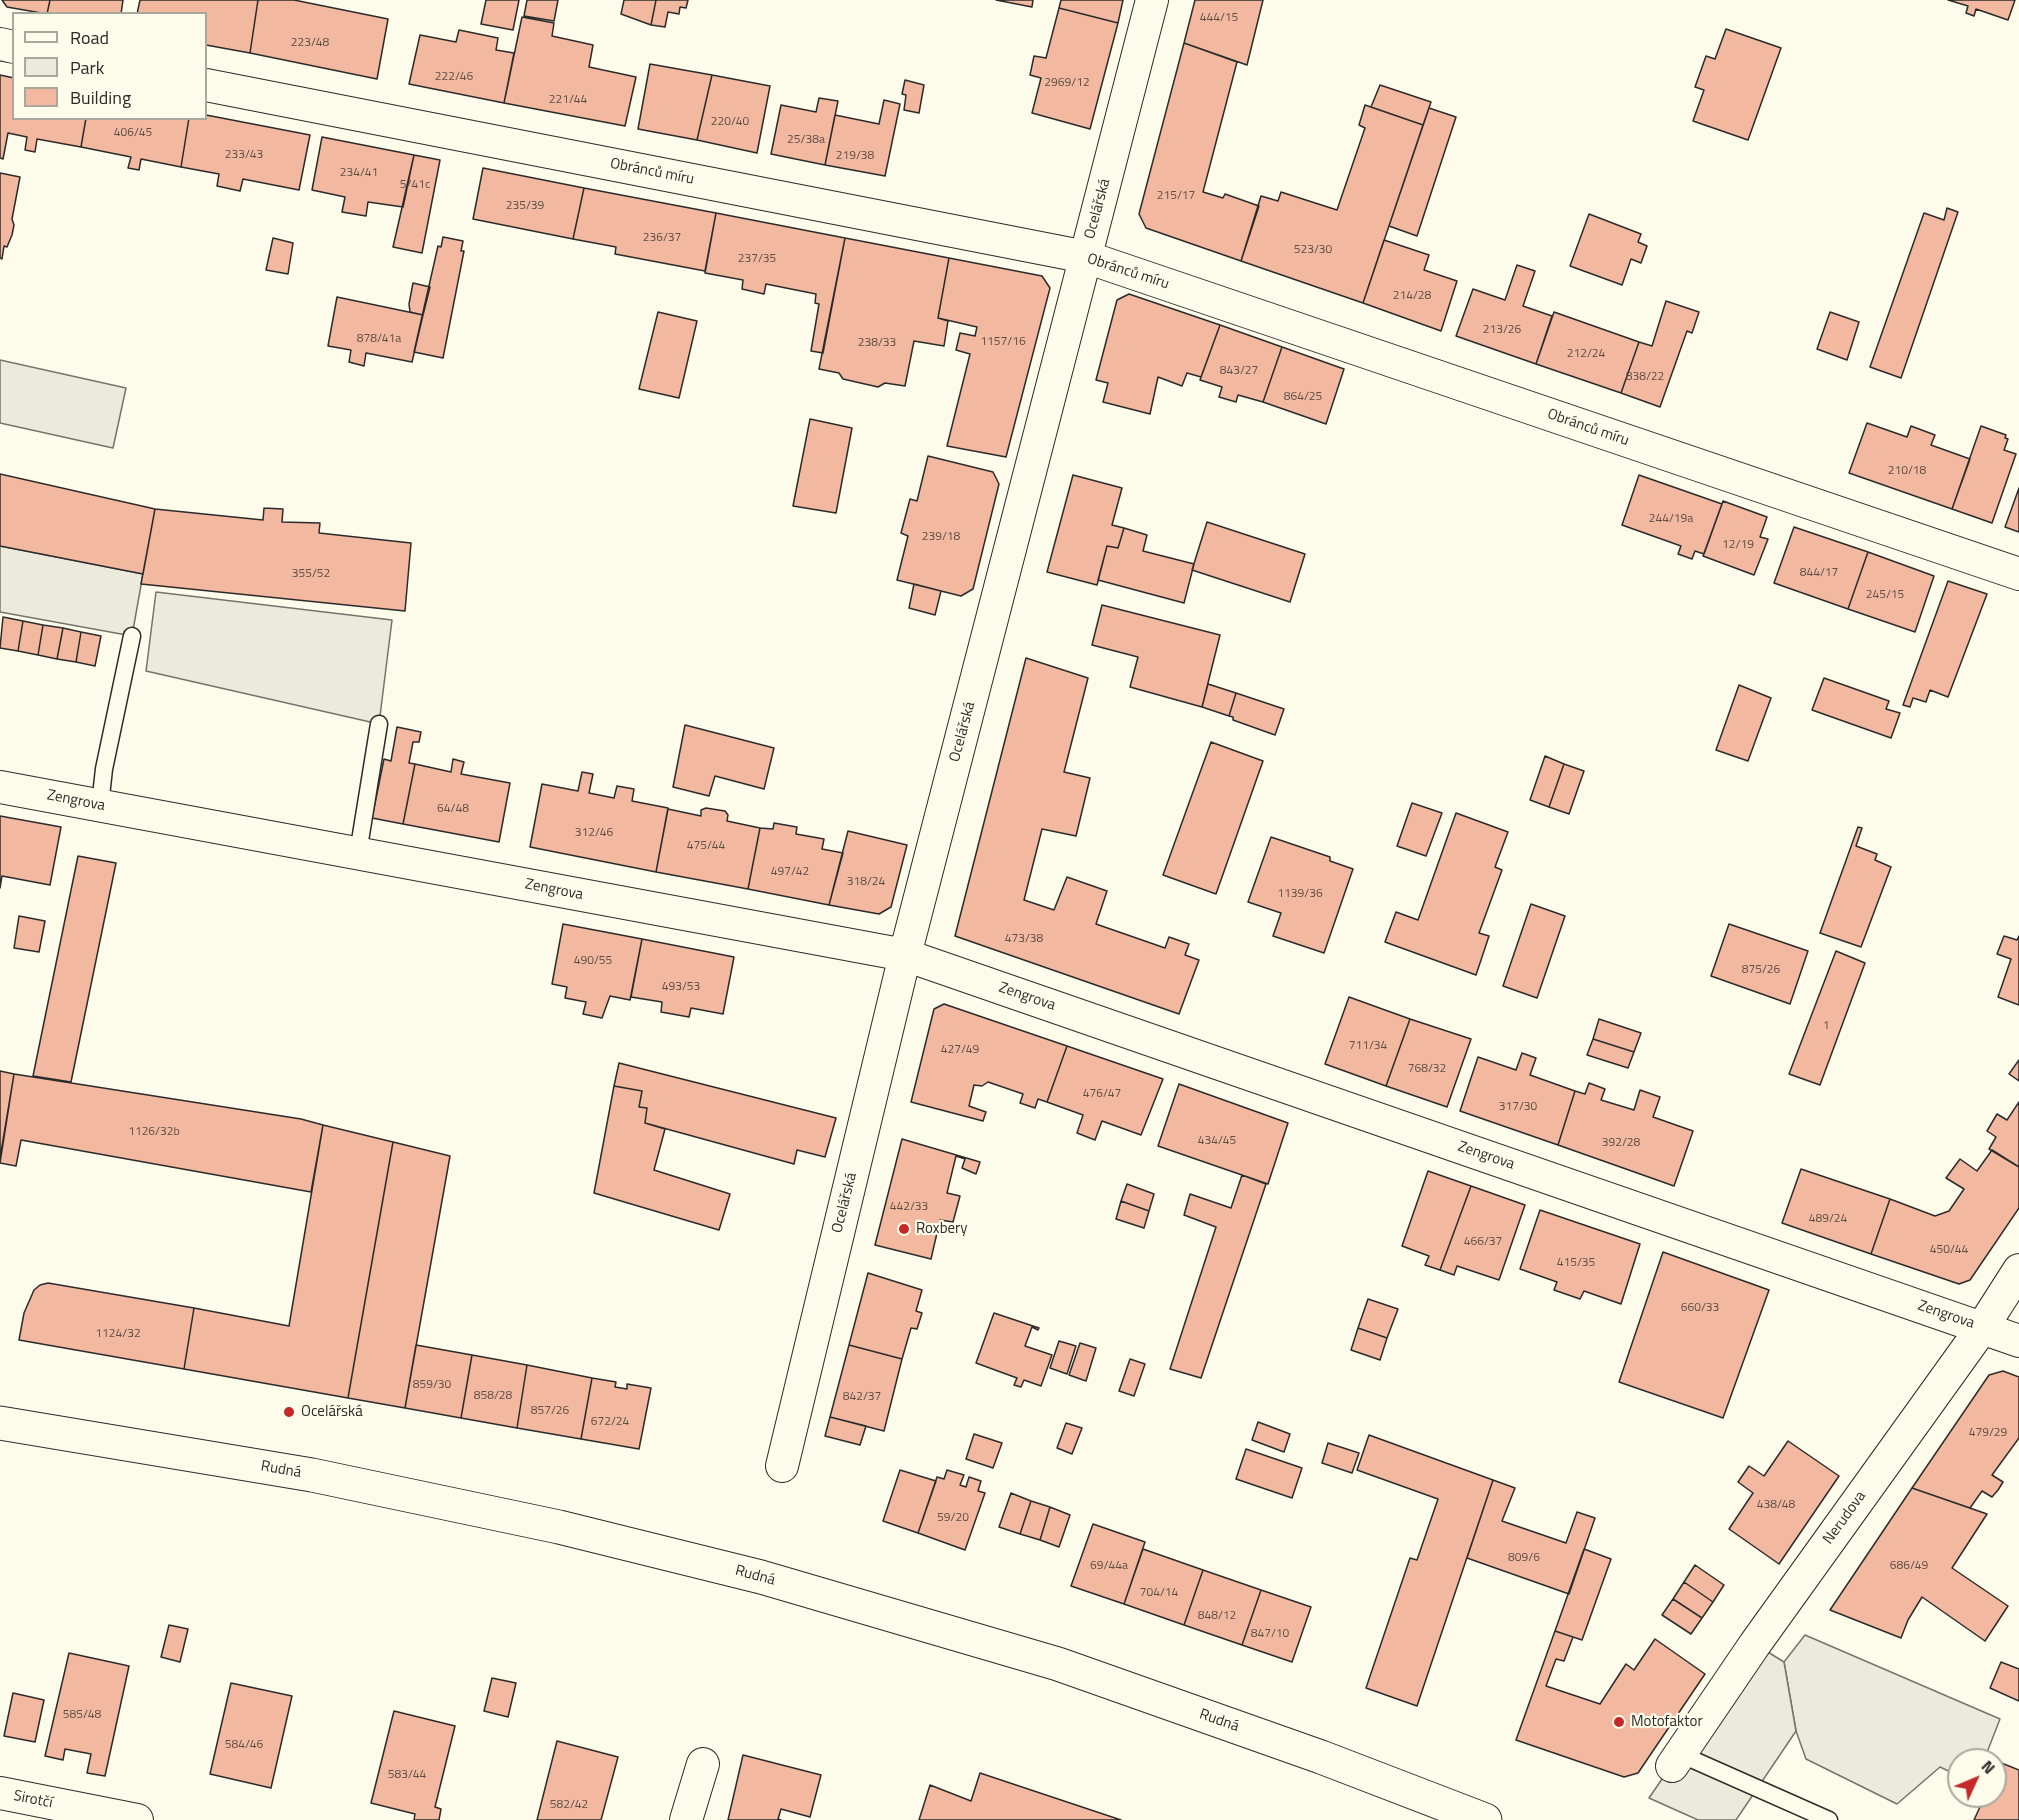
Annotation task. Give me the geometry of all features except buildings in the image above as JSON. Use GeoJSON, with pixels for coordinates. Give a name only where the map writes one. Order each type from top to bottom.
{"type":"FeatureCollection","features":[{"type":"Feature","properties":{"kind":"main road","name":"Rudná"},"geometry":{"type":"LineString","coordinates":[[0,1423],[356,1484],[559,1527],[761,1577],[1058,1664],[1320,1757],[1485,1820]]}},
{"type":"Feature","properties":{"kind":"street","name":"Ocelářská"},"geometry":{"type":"LineString","coordinates":[[782,1466],[905,955],[1152,0]]}},
{"type":"Feature","properties":{"kind":"street","name":"Obránců míru"},"geometry":{"type":"LineString","coordinates":[[207,85],[1086,257],[2019,574]]}},
{"type":"Feature","properties":{"kind":"street","name":"Zengrova"},"geometry":{"type":"LineString","coordinates":[[0,787],[905,955],[2019,1341]]}},
{"type":"Feature","properties":{"kind":"street","name":"Nerudova"},"geometry":{"type":"LineString","coordinates":[[1676,1760],[1755,1644],[1982,1328],[2019,1270]]}},
{"type":"Feature","properties":{"kind":"street"},"geometry":{"type":"LineString","coordinates":[[687,1820],[703,1764]]}},
{"type":"Feature","properties":{"kind":"street","name":"Sirotčí"},"geometry":{"type":"LineString","coordinates":[[0,1793],[137,1820]]}},
{"type":"Feature","properties":{"kind":"lane"},"geometry":{"type":"LineString","coordinates":[[100,805],[104,769],[132,636]]}},
{"type":"Feature","properties":{"kind":"lane"},"geometry":{"type":"LineString","coordinates":[[358,853],[379,724]]}},
{"type":"Feature","properties":{"kind":"lane"},"geometry":{"type":"LineString","coordinates":[[1676,1760],[1829,1820]]}},
{"type":"Feature","properties":{"kind":"green space"},"geometry":{"type":"Polygon","coordinates":[[[1805,1635],[2000,1719],[1989,1748],[1947,1748],[1947,1770],[1940,1767],[1897,1804],[1806,1759],[1796,1731],[1784,1662],[1805,1635]]]}},
{"type":"Feature","properties":{"kind":"shaded area"},"geometry":{"type":"Polygon","coordinates":[[[0,360],[126,388],[113,448],[0,423],[0,360]]]}},
{"type":"Feature","properties":{"kind":"shaded area"},"geometry":{"type":"Polygon","coordinates":[[[0,546],[143,574],[132,636],[0,612],[0,546]]]}},
{"type":"Feature","properties":{"kind":"shaded area"},"geometry":{"type":"Polygon","coordinates":[[[156,592],[392,620],[379,724],[146,671],[156,592]]]}},
{"type":"Feature","properties":{"kind":"shaded area"},"geometry":{"type":"Polygon","coordinates":[[[1755,1644],[1784,1662],[1796,1731],[1736,1820],[1698,1820],[1649,1798],[1755,1644]]]}},
{"type":"Feature","properties":{"kind":"place","name":"Roxbery"},"geometry":{"type":"Point","coordinates":[904,1229]}},
{"type":"Feature","properties":{"kind":"place","name":"Ocelářská"},"geometry":{"type":"Point","coordinates":[289,1412]}},
{"type":"Feature","properties":{"kind":"place","name":"Motofaktor"},"geometry":{"type":"Point","coordinates":[1619,1722]}}]}
